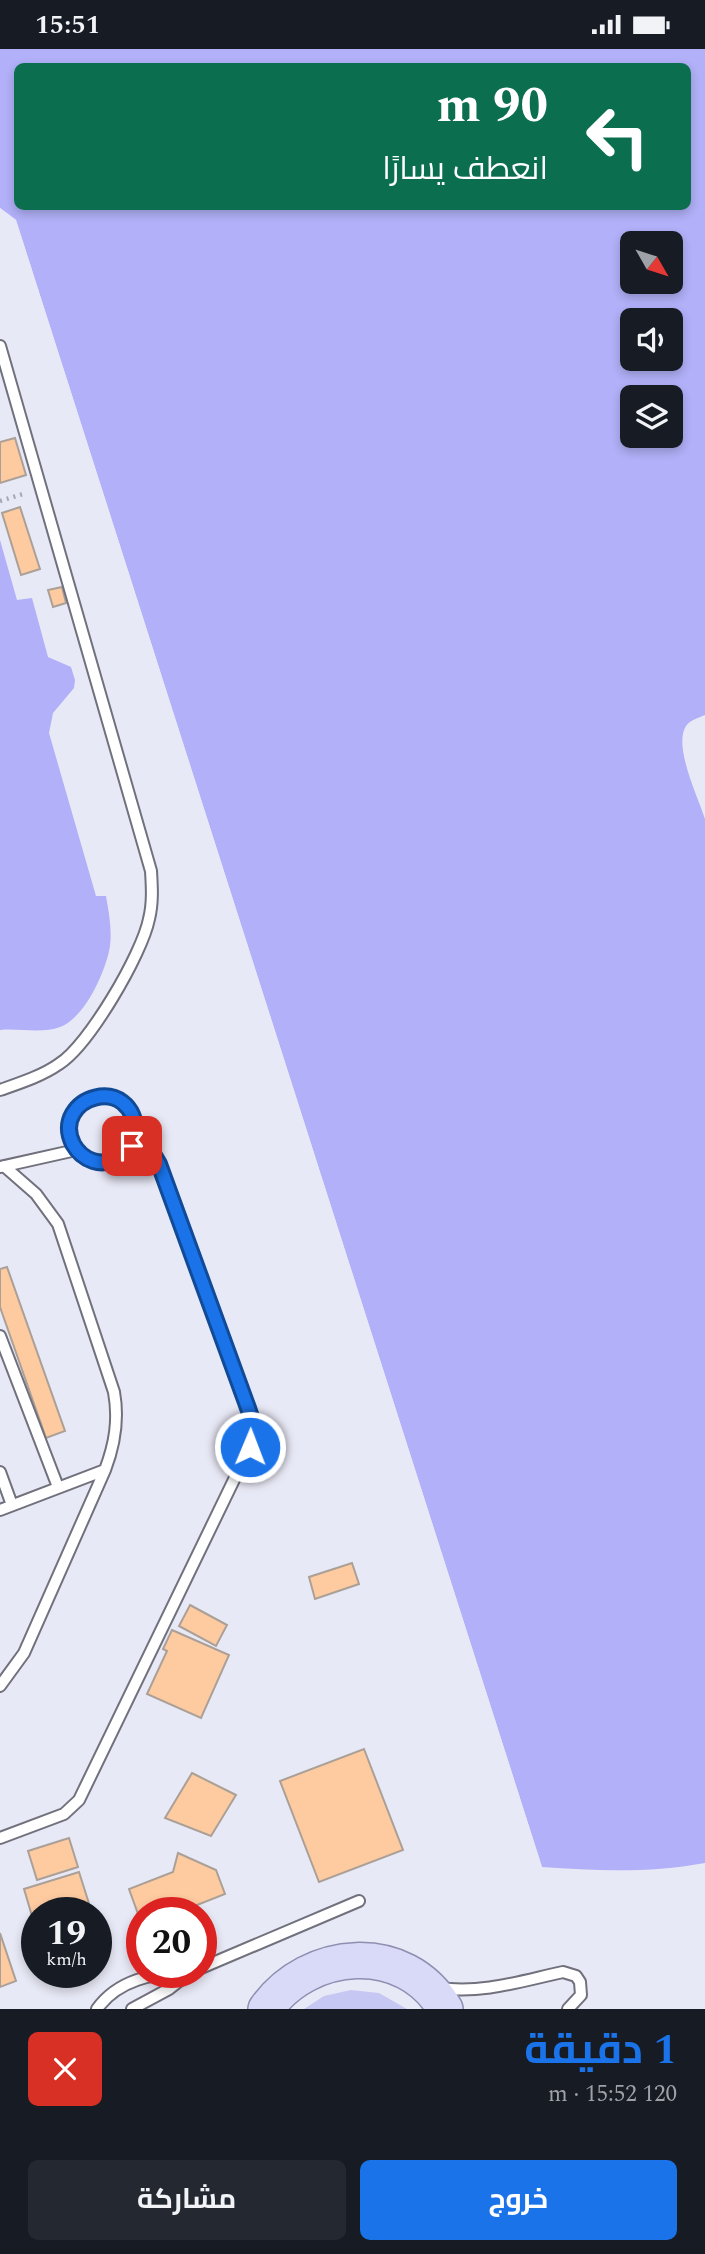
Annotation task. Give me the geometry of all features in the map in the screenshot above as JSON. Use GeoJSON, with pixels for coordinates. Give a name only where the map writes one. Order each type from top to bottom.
{"type":"FeatureCollection","features":[{"type":"Feature","properties":{"kind":"main road"},"geometry":{"type":"LineString","coordinates":[[266,2009],[292,1981],[313,1968],[360,1960],[384,1963],[406,1972],[436,1997]]}},
{"type":"Feature","properties":{"kind":"lane"},"geometry":{"type":"LineString","coordinates":[[0,346],[151,871],[153,896],[149,922],[140,946],[83,1043],[53,1068],[0,1090]]}},
{"type":"Feature","properties":{"kind":"lane"},"geometry":{"type":"LineString","coordinates":[[108,1096],[120,1100],[130,1109],[136,1121],[136,1135],[132,1146],[123,1156],[111,1162],[99,1163],[86,1159],[76,1150],[70,1138],[69,1125],[73,1112],[82,1102],[94,1097],[108,1096]]}},
{"type":"Feature","properties":{"kind":"lane"},"geometry":{"type":"LineString","coordinates":[[0,1838],[65,1814],[79,1800],[244,1459],[252,1434],[248,1408],[159,1164],[149,1147],[136,1135]]}},
{"type":"Feature","properties":{"kind":"lane"},"geometry":{"type":"LineString","coordinates":[[2,1167],[76,1150]]}},
{"type":"Feature","properties":{"kind":"lane"},"geometry":{"type":"LineString","coordinates":[[0,1686],[24,1653],[105,1470],[116,1429],[117,1412],[114,1392],[58,1224],[36,1194],[2,1167]]}},
{"type":"Feature","properties":{"kind":"lane"},"geometry":{"type":"LineString","coordinates":[[0,1336],[58,1487]]}},
{"type":"Feature","properties":{"kind":"lane"},"geometry":{"type":"LineString","coordinates":[[0,1510],[105,1470]]}},
{"type":"Feature","properties":{"kind":"lane"},"geometry":{"type":"LineString","coordinates":[[0,1472],[12,1505]]}},
{"type":"Feature","properties":{"kind":"lane"},"geometry":{"type":"LineString","coordinates":[[217,1961],[359,1901]]}},
{"type":"Feature","properties":{"kind":"lane"},"geometry":{"type":"LineString","coordinates":[[436,1997],[570,1973],[580,1982],[581,1995],[568,2009]]}},
{"type":"Feature","properties":{"kind":"lane"},"geometry":{"type":"LineString","coordinates":[[97,2009],[112,1993],[126,1985]]}},
{"type":"Feature","properties":{"kind":"lane"},"geometry":{"type":"LineString","coordinates":[[132,2009],[170,1988]]}},
{"type":"Feature","properties":{"kind":"shaded area"},"geometry":{"type":"Polygon","coordinates":[[[0,49],[705,49],[705,715],[686,726],[682,746],[705,819],[705,1863],[624,1870],[542,1867],[16,220],[0,208],[0,49]]]}},
{"type":"Feature","properties":{"kind":"shaded area"},"geometry":{"type":"Polygon","coordinates":[[[0,540],[17,600],[32,598],[48,657],[71,667],[75,680],[74,688],[53,713],[49,733],[96,896],[106,896],[110,921],[108,956],[93,993],[69,1022],[46,1030],[0,1030],[0,540]]]}},
{"type":"Feature","properties":{"kind":"shaded area"},"geometry":{"type":"Polygon","coordinates":[[[351,1990],[379,1993],[407,2009],[304,2009],[324,1996],[351,1990]]]}},
{"type":"Feature","properties":{"kind":"pier"},"geometry":{"type":"Polygon","coordinates":[[[0,208],[16,220],[542,1867],[538,1866],[13,222],[0,212],[0,208]]]}},
{"type":"Feature","properties":{"kind":"building"},"geometry":{"type":"Polygon","coordinates":[[[15,438],[26,475],[0,483],[0,442],[15,438]]]}},
{"type":"Feature","properties":{"kind":"building"},"geometry":{"type":"Polygon","coordinates":[[[20,507],[40,569],[21,575],[2,513],[20,507]]]}},
{"type":"Feature","properties":{"kind":"building"},"geometry":{"type":"Polygon","coordinates":[[[62,587],[66,603],[53,607],[48,590],[62,587]]]}},
{"type":"Feature","properties":{"kind":"building"},"geometry":{"type":"Polygon","coordinates":[[[7,1267],[65,1431],[46,1438],[0,1307],[0,1269],[7,1267]]]}},
{"type":"Feature","properties":{"kind":"building"},"geometry":{"type":"Polygon","coordinates":[[[352,1563],[359,1584],[315,1599],[309,1577],[352,1563]]]}},
{"type":"Feature","properties":{"kind":"building"},"geometry":{"type":"Polygon","coordinates":[[[190,1605],[227,1625],[216,1646],[179,1626],[190,1605]]]}},
{"type":"Feature","properties":{"kind":"building"},"geometry":{"type":"Polygon","coordinates":[[[172,1630],[229,1655],[201,1718],[147,1694],[167,1651],[163,1649],[172,1630]]]}},
{"type":"Feature","properties":{"kind":"building"},"geometry":{"type":"Polygon","coordinates":[[[364,1749],[403,1850],[319,1882],[280,1781],[364,1749]]]}},
{"type":"Feature","properties":{"kind":"building"},"geometry":{"type":"Polygon","coordinates":[[[192,1773],[236,1795],[211,1836],[165,1818],[192,1773]]]}},
{"type":"Feature","properties":{"kind":"building"},"geometry":{"type":"Polygon","coordinates":[[[69,1838],[78,1867],[37,1880],[28,1851],[69,1838]]]}},
{"type":"Feature","properties":{"kind":"building"},"geometry":{"type":"Polygon","coordinates":[[[178,1853],[216,1870],[225,1894],[217,1897],[132,1897],[129,1889],[173,1872],[178,1853]]]}},
{"type":"Feature","properties":{"kind":"building"},"geometry":{"type":"Polygon","coordinates":[[[79,1872],[87,1897],[26,1897],[24,1889],[79,1872]]]}},
{"type":"Feature","properties":{"kind":"building"},"geometry":{"type":"Polygon","coordinates":[[[0,1933],[16,1981],[0,1987],[0,1933]]]}},
{"type":"Feature","properties":{"kind":"route"},"geometry":{"type":"LineString","coordinates":[[132,1146],[123,1156],[111,1162],[99,1163],[86,1159],[76,1150],[70,1138],[69,1125],[73,1112],[82,1102],[94,1097],[108,1096],[120,1100],[130,1109],[136,1121],[136,1135],[149,1147],[159,1164],[248,1408],[252,1420],[250,1447]]}}]}
